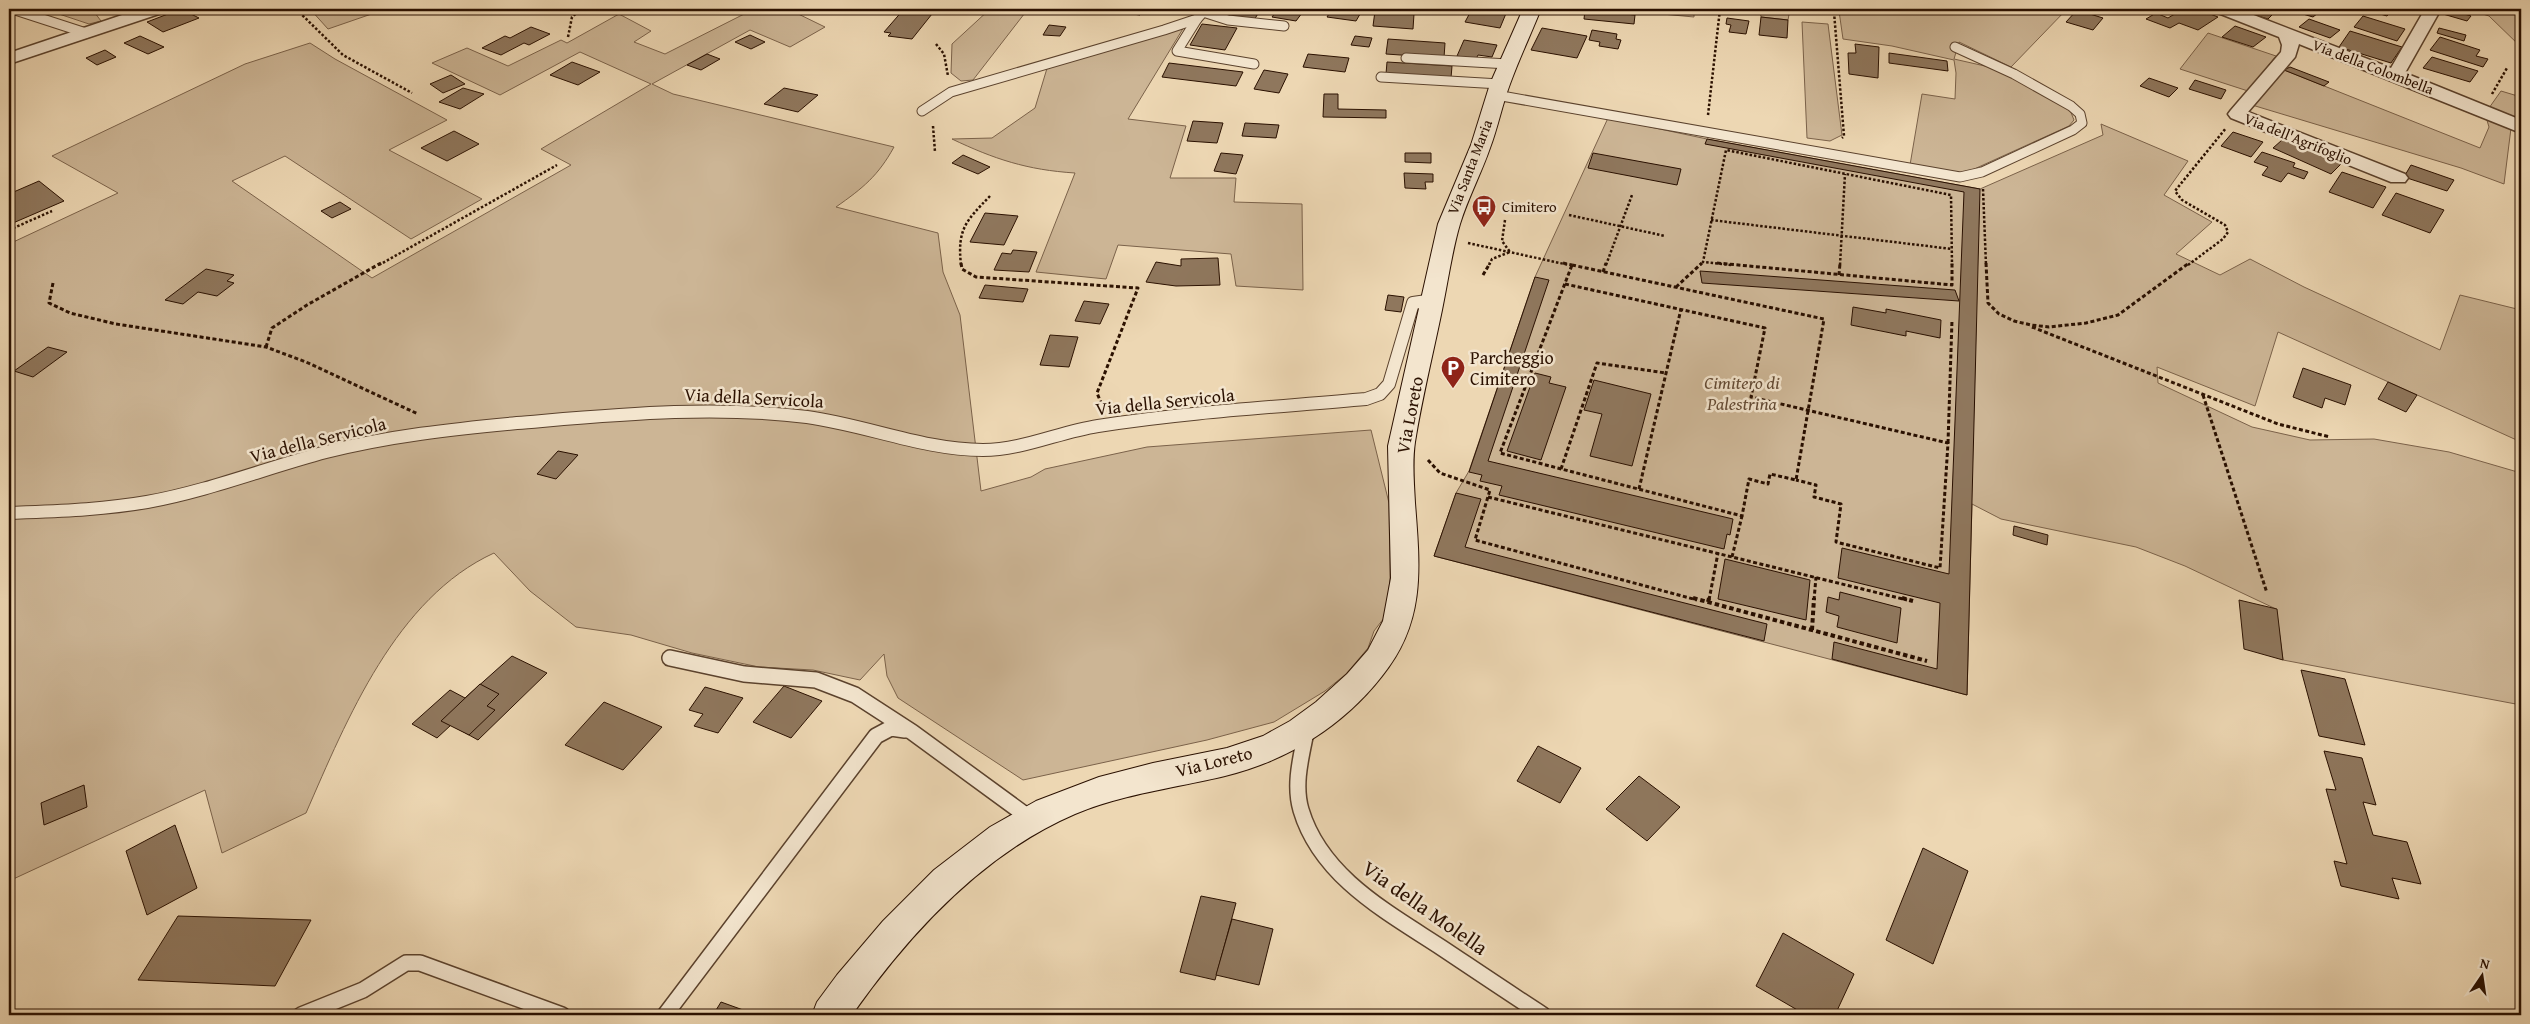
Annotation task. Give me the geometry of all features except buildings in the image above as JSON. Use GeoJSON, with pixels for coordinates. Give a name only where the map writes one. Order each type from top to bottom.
{"type":"FeatureCollection","features":[{"type":"Feature","properties":{"kind":"street"},"geometry":{"type":"LineString","coordinates":[[9,59],[156,9]]}},
{"type":"Feature","properties":{"kind":"street","name":"Via Santa Maria"},"geometry":{"type":"LineString","coordinates":[[1427,331],[1454,207],[1478,154],[1498,89],[1532,9]]}},
{"type":"Feature","properties":{"kind":"street","name":"Via della Colombella"},"geometry":{"type":"LineString","coordinates":[[2224,9],[2483,110],[2521,127]]}},
{"type":"Feature","properties":{"kind":"street"},"geometry":{"type":"LineString","coordinates":[[2395,76],[2433,9]]}},
{"type":"Feature","properties":{"kind":"street","name":"Via dell'Agrifoglio"},"geometry":{"type":"LineString","coordinates":[[2287,34],[2291,45],[2289,53],[2237,114],[2398,178]]}},
{"type":"Feature","properties":{"kind":"street","name":"Via Loreto"},"geometry":{"type":"LineString","coordinates":[[830,1015],[856,978],[954,874],[992,844],[1031,819],[1088,794],[1246,757],[1308,727],[1362,680],[1389,642],[1398,621],[1402,600],[1406,558],[1400,483],[1402,446],[1427,331]]}},
{"type":"Feature","properties":{"kind":"lane"},"geometry":{"type":"LineString","coordinates":[[12,9],[86,33]]}},
{"type":"Feature","properties":{"kind":"lane"},"geometry":{"type":"LineString","coordinates":[[922,111],[951,92],[1164,30],[1202,13],[1228,20],[1284,26]]}},
{"type":"Feature","properties":{"kind":"lane"},"geometry":{"type":"LineString","coordinates":[[1202,13],[1176,51],[1254,64]]}},
{"type":"Feature","properties":{"kind":"lane"},"geometry":{"type":"LineString","coordinates":[[1381,77],[1498,89],[1701,131],[1960,177],[1982,172],[2073,130],[2082,123],[2080,114],[2071,106],[2014,74],[1955,47]]}},
{"type":"Feature","properties":{"kind":"lane"},"geometry":{"type":"LineString","coordinates":[[1406,58],[1508,64]]}},
{"type":"Feature","properties":{"kind":"lane","name":"Via della Servicola"},"geometry":{"type":"LineString","coordinates":[[9,513],[77,510],[147,502],[205,488],[345,448],[388,439],[607,416],[679,411],[734,411],[837,421],[948,446],[984,450],[1017,446],[1079,429],[1374,397],[1380,394],[1389,384],[1413,303],[1434,300]]}},
{"type":"Feature","properties":{"kind":"lane"},"geometry":{"type":"LineString","coordinates":[[670,658],[744,674],[816,680],[854,695],[912,732],[1031,819]]}},
{"type":"Feature","properties":{"kind":"lane","name":"Via della Molella"},"geometry":{"type":"LineString","coordinates":[[1308,727],[1299,767],[1300,808],[1307,827],[1331,864],[1374,903],[1543,1015]]}},
{"type":"Feature","properties":{"kind":"lane"},"geometry":{"type":"LineString","coordinates":[[666,1015],[876,736],[892,728],[912,732]]}},
{"type":"Feature","properties":{"kind":"lane"},"geometry":{"type":"LineString","coordinates":[[301,1015],[363,990],[406,963],[420,964],[562,1015]]}},
{"type":"Feature","properties":{"kind":"path"},"geometry":{"type":"LineString","coordinates":[[296,9],[343,55],[412,93]]}},
{"type":"Feature","properties":{"kind":"path"},"geometry":{"type":"LineString","coordinates":[[568,37],[572,17],[581,9]]}},
{"type":"Feature","properties":{"kind":"path"},"geometry":{"type":"LineString","coordinates":[[1701,131],[1706,128],[1720,9]]}},
{"type":"Feature","properties":{"kind":"path"},"geometry":{"type":"LineString","coordinates":[[1834,12],[1844,136],[1838,140]]}},
{"type":"Feature","properties":{"kind":"path"},"geometry":{"type":"LineString","coordinates":[[936,44],[944,54],[949,77],[963,88]]}},
{"type":"Feature","properties":{"kind":"path"},"geometry":{"type":"LineString","coordinates":[[2483,110],[2507,68]]}},
{"type":"Feature","properties":{"kind":"path"},"geometry":{"type":"LineString","coordinates":[[930,105],[935,152]]}},
{"type":"Feature","properties":{"kind":"path"},"geometry":{"type":"LineString","coordinates":[[2022,323],[2040,327],[2070,325],[2098,321],[2118,315],[2223,239],[2228,232],[2225,225],[2182,200],[2174,191],[2237,114]]}},
{"type":"Feature","properties":{"kind":"path"},"geometry":{"type":"LineString","coordinates":[[1676,287],[1703,262],[1726,150],[1951,195],[1952,285],[1703,262]]}},
{"type":"Feature","properties":{"kind":"path"},"geometry":{"type":"LineString","coordinates":[[266,347],[272,328],[307,306],[557,164]]}},
{"type":"Feature","properties":{"kind":"path"},"geometry":{"type":"LineString","coordinates":[[1982,172],[1988,303],[1995,314],[2278,424],[2330,437]]}},
{"type":"Feature","properties":{"kind":"path"},"geometry":{"type":"LineString","coordinates":[[1840,275],[1845,174]]}},
{"type":"Feature","properties":{"kind":"path"},"geometry":{"type":"LineString","coordinates":[[1603,272],[1632,195]]}},
{"type":"Feature","properties":{"kind":"path"},"geometry":{"type":"LineString","coordinates":[[990,196],[961,226],[959,246],[962,269],[976,277],[1138,288],[1097,394],[1105,412],[1116,419],[1136,422]]}},
{"type":"Feature","properties":{"kind":"path"},"geometry":{"type":"LineString","coordinates":[[9,230],[52,211]]}},
{"type":"Feature","properties":{"kind":"path"},"geometry":{"type":"LineString","coordinates":[[1569,215],[1665,236]]}},
{"type":"Feature","properties":{"kind":"path"},"geometry":{"type":"LineString","coordinates":[[1505,220],[1502,242],[1510,252]]}},
{"type":"Feature","properties":{"kind":"path"},"geometry":{"type":"LineString","coordinates":[[1712,220],[1952,249]]}},
{"type":"Feature","properties":{"kind":"path"},"geometry":{"type":"LineString","coordinates":[[1446,238],[1824,319],[1796,480]]}},
{"type":"Feature","properties":{"kind":"path"},"geometry":{"type":"LineString","coordinates":[[1483,275],[1492,259],[1510,252]]}},
{"type":"Feature","properties":{"kind":"path"},"geometry":{"type":"LineString","coordinates":[[1572,265],[1500,453],[1742,516]]}},
{"type":"Feature","properties":{"kind":"path"},"geometry":{"type":"LineString","coordinates":[[53,283],[49,303],[70,313],[116,324],[266,347],[306,362],[455,431]]}},
{"type":"Feature","properties":{"kind":"path"},"geometry":{"type":"LineString","coordinates":[[1565,284],[1765,328],[1751,397],[1948,443]]}},
{"type":"Feature","properties":{"kind":"path"},"geometry":{"type":"LineString","coordinates":[[1639,489],[1681,309]]}},
{"type":"Feature","properties":{"kind":"path"},"geometry":{"type":"LineString","coordinates":[[1732,557],[1749,479],[1768,484],[1770,474],[1816,485],[1814,497],[1841,504],[1836,542],[1940,568],[1948,443],[1952,320]]}},
{"type":"Feature","properties":{"kind":"path"},"geometry":{"type":"LineString","coordinates":[[1560,469],[1597,362],[1666,373]]}},
{"type":"Feature","properties":{"kind":"path"},"geometry":{"type":"LineString","coordinates":[[2203,394],[2267,593]]}},
{"type":"Feature","properties":{"kind":"path"},"geometry":{"type":"LineString","coordinates":[[1424,454],[1440,473],[1490,490],[1476,540],[1927,661]]}},
{"type":"Feature","properties":{"kind":"path"},"geometry":{"type":"LineString","coordinates":[[1488,497],[1913,601]]}},
{"type":"Feature","properties":{"kind":"path"},"geometry":{"type":"LineString","coordinates":[[1708,602],[1718,553]]}},
{"type":"Feature","properties":{"kind":"path"},"geometry":{"type":"LineString","coordinates":[[1812,630],[1816,577]]}},
{"type":"Feature","properties":{"kind":"green space"},"geometry":{"type":"Polygon","coordinates":[[[44,9],[92,9],[101,21],[89,24],[44,9]]]}},
{"type":"Feature","properties":{"kind":"green space"},"geometry":{"type":"Polygon","coordinates":[[[310,9],[386,9],[328,29],[310,9]]]}},
{"type":"Feature","properties":{"kind":"green space"},"geometry":{"type":"Polygon","coordinates":[[[754,9],[788,9],[825,27],[790,47],[750,30],[652,84],[673,94],[894,147],[876,174],[836,207],[938,233],[943,272],[960,315],[981,491],[1031,477],[1045,469],[1147,447],[1371,430],[1389,503],[1390,578],[1387,614],[1374,631],[1368,648],[1346,674],[1325,691],[1274,722],[1207,740],[1023,780],[898,698],[887,676],[884,654],[860,680],[813,670],[759,667],[692,653],[631,635],[576,627],[530,591],[494,553],[459,573],[429,599],[402,630],[358,701],[306,813],[222,853],[205,790],[9,881],[9,603],[14,598],[9,562],[9,244],[118,193],[52,156],[245,64],[310,43],[335,59],[447,120],[389,150],[482,199],[411,239],[285,156],[232,181],[372,278],[571,165],[541,149],[651,84],[580,52],[500,95],[432,63],[467,48],[508,66],[561,40],[567,43],[619,14],[651,31],[634,42],[665,54],[754,9]]]}},
{"type":"Feature","properties":{"kind":"green space"},"geometry":{"type":"Polygon","coordinates":[[[990,9],[1028,9],[973,80],[961,81],[951,73],[952,44],[990,9]]]}},
{"type":"Feature","properties":{"kind":"green space"},"geometry":{"type":"Polygon","coordinates":[[[1609,9],[1694,9],[1694,17],[1609,9]]]}},
{"type":"Feature","properties":{"kind":"green space"},"geometry":{"type":"Polygon","coordinates":[[[1760,9],[1790,9],[1788,20],[1761,17],[1760,9]]]}},
{"type":"Feature","properties":{"kind":"green space"},"geometry":{"type":"Polygon","coordinates":[[[1842,9],[2067,9],[2011,67],[1959,42],[1954,59],[1998,69],[2070,110],[2074,120],[2069,126],[1961,175],[1910,165],[1922,94],[1955,99],[1956,73],[1954,60],[1892,46],[1843,39],[1839,11],[1842,9]]]}},
{"type":"Feature","properties":{"kind":"green space"},"geometry":{"type":"Polygon","coordinates":[[[2467,9],[2521,9],[2521,47],[2489,16],[2467,9]]]}},
{"type":"Feature","properties":{"kind":"green space"},"geometry":{"type":"Polygon","coordinates":[[[1802,22],[1828,24],[1842,135],[1830,141],[1807,138],[1802,22]]]}},
{"type":"Feature","properties":{"kind":"green space"},"geometry":{"type":"Polygon","coordinates":[[[1184,27],[1128,119],[1186,126],[1170,178],[1236,178],[1234,202],[1302,204],[1303,290],[1236,286],[1231,254],[1118,245],[1106,279],[1036,272],[1075,173],[1041,169],[1011,162],[952,139],[992,138],[1035,108],[1048,65],[1184,27]]]}},
{"type":"Feature","properties":{"kind":"green space"},"geometry":{"type":"Polygon","coordinates":[[[2208,33],[2276,56],[2248,91],[2180,69],[2208,33]]]}},
{"type":"Feature","properties":{"kind":"green space"},"geometry":{"type":"Polygon","coordinates":[[[2284,70],[2480,148],[2489,127],[2486,117],[2489,108],[2501,91],[2521,97],[2521,132],[2511,128],[2504,184],[2461,168],[2252,105],[2284,70]]]}},
{"type":"Feature","properties":{"kind":"green space","name":"Cimitero di Palestrina"},"geometry":{"type":"Polygon","coordinates":[[[1608,118],[1707,139],[1980,189],[2103,135],[2101,124],[2188,161],[2164,195],[2212,222],[2176,254],[2220,275],[2250,259],[2304,287],[2440,350],[2460,295],[2521,310],[2521,442],[2278,332],[2255,406],[2157,367],[2158,383],[2252,427],[2310,440],[2374,439],[2449,452],[2521,473],[2521,705],[2283,660],[2276,609],[2185,566],[2136,547],[2001,519],[1972,504],[1967,695],[1434,556],[1456,493],[1469,471],[1535,277],[1608,118]]]}},
{"type":"Feature","properties":{"kind":"place","name":"Cimitero"},"geometry":{"type":"Point","coordinates":[1484,228]}},
{"type":"Feature","properties":{"kind":"place","name":"Parcheggio Cimitero"},"geometry":{"type":"Point","coordinates":[1453,389]}}]}
